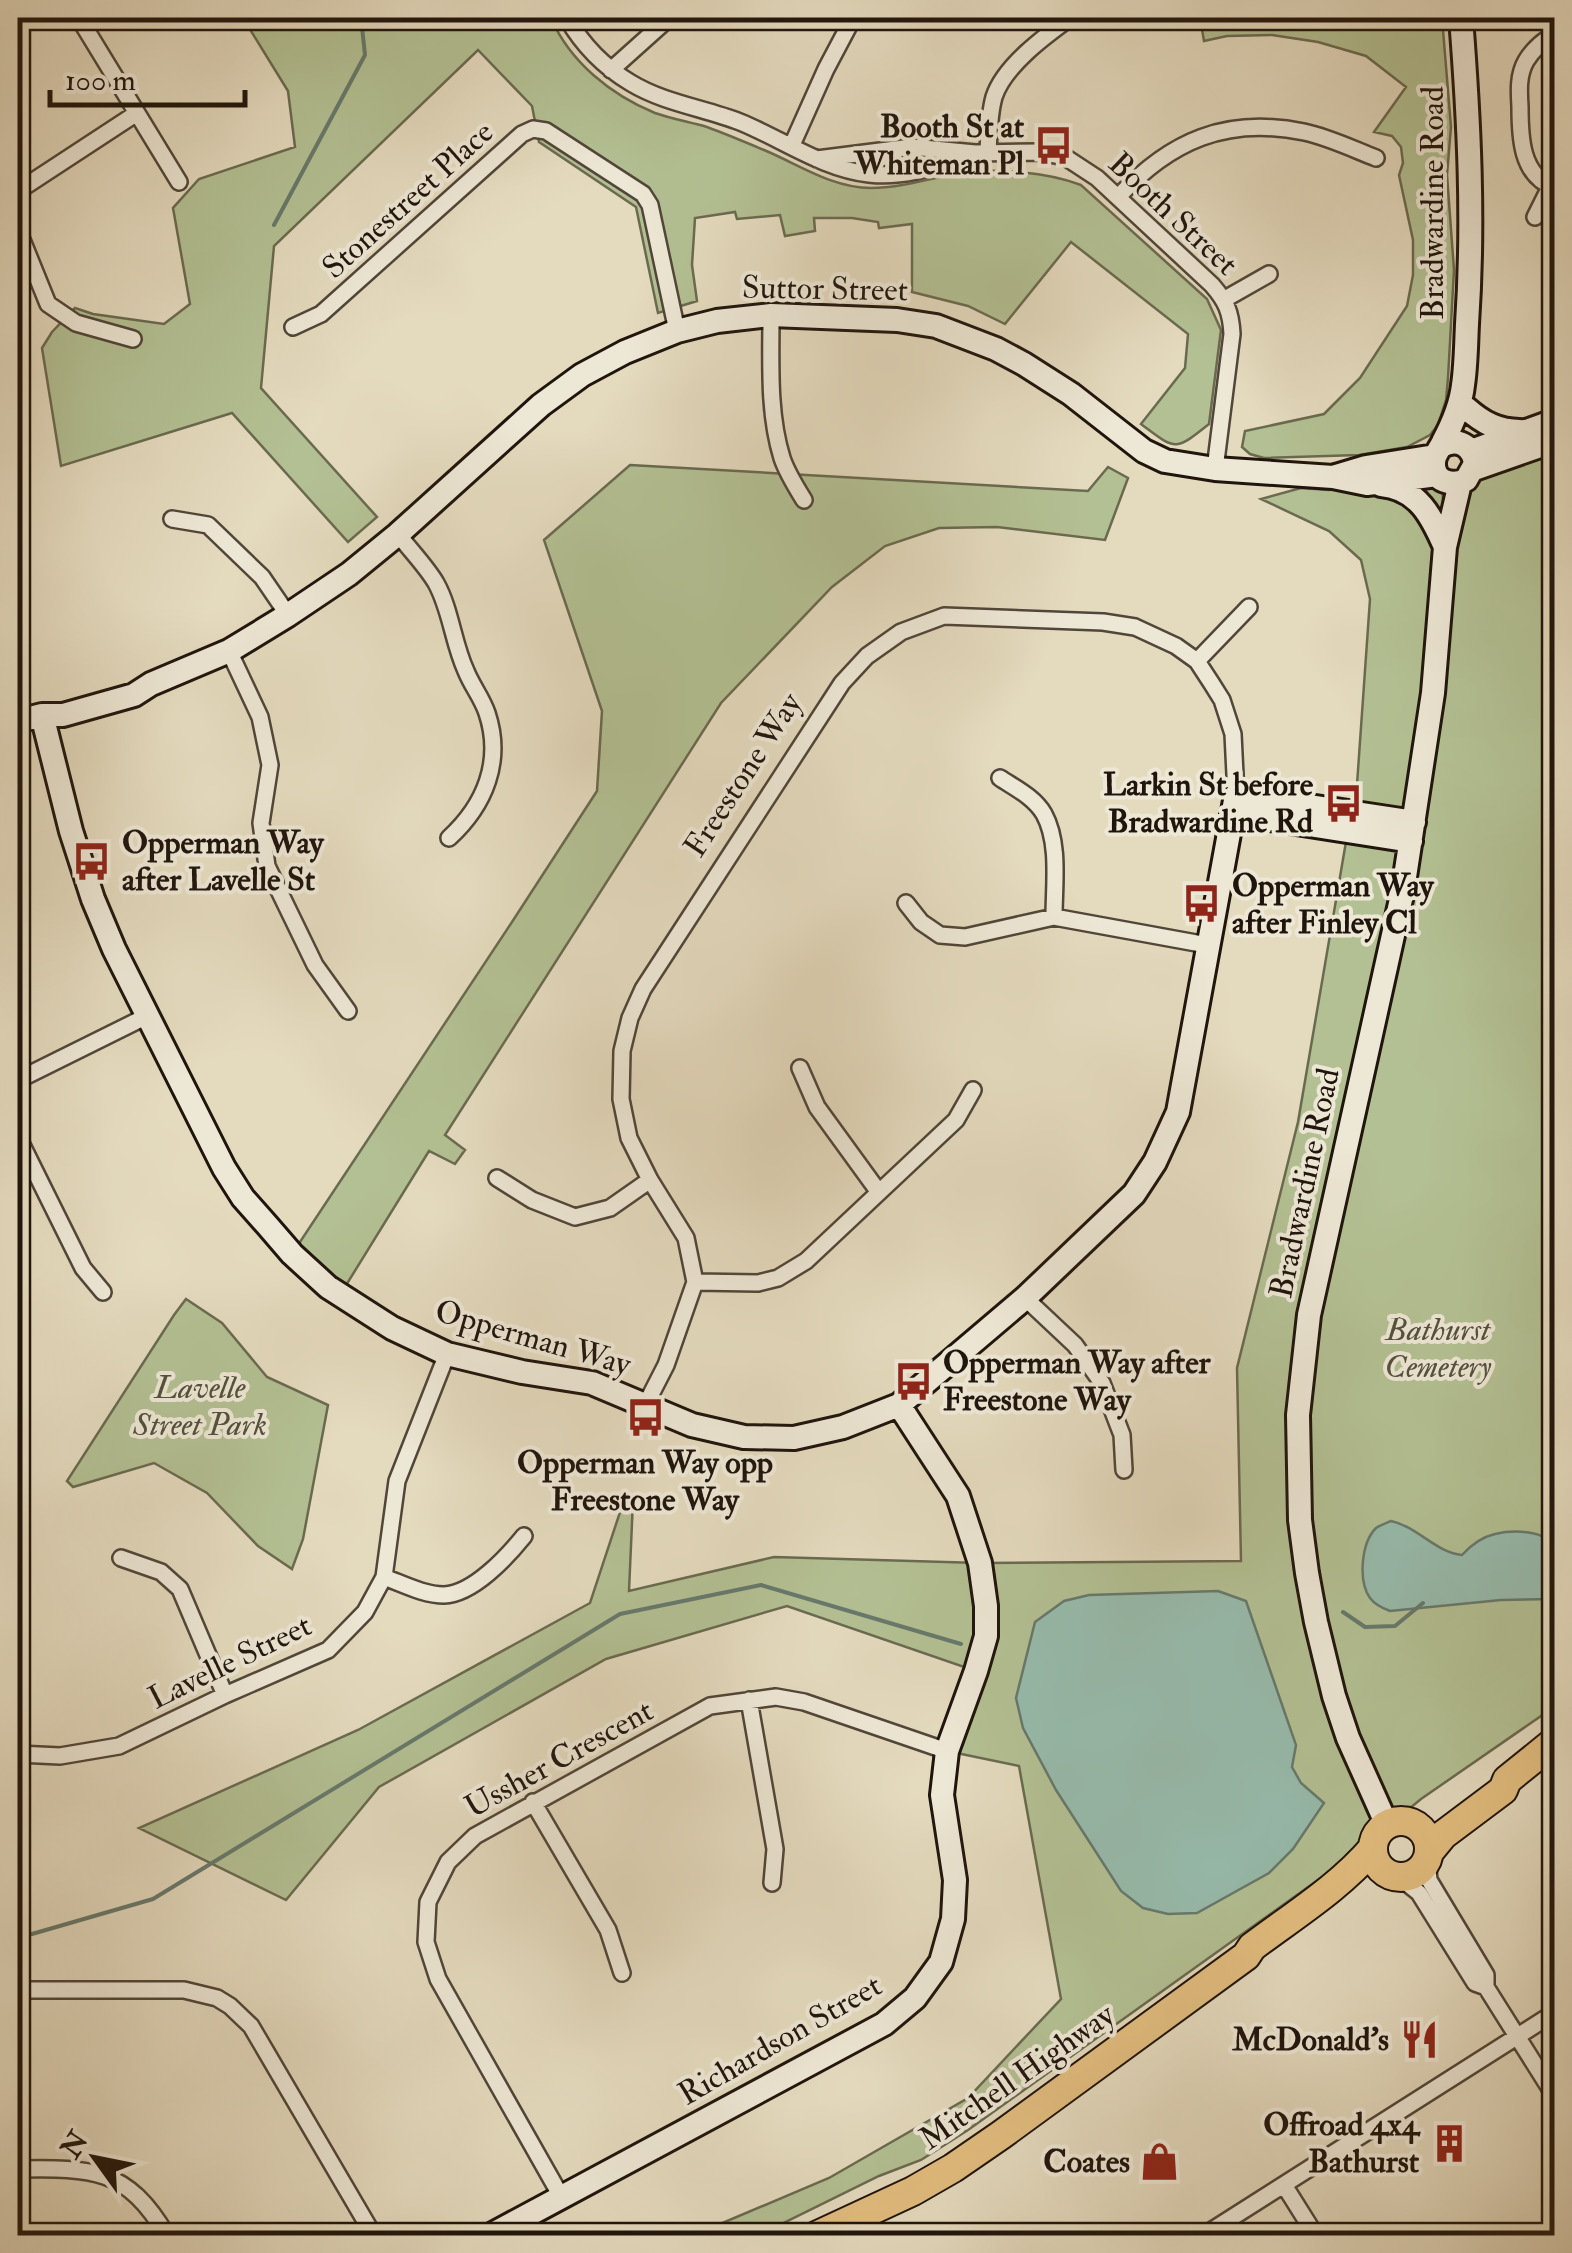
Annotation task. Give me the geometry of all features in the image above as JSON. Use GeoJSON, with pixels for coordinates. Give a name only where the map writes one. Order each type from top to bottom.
{"type":"FeatureCollection","features":[{"type":"Feature","properties":{"kind":"highway"},"geometry":{"type":"LineString","coordinates":[[1391,1849],[1416,1873],[1443,1835],[1503,1790],[1506,1780],[1554,1742]]}},
{"type":"Feature","properties":{"kind":"highway"},"geometry":{"type":"LineString","coordinates":[[1391,1849],[1496,1778],[1506,1780]]}},
{"type":"Feature","properties":{"kind":"highway"},"geometry":{"type":"LineString","coordinates":[[1391,1849],[1425,1836],[1428,1856]]}},
{"type":"Feature","properties":{"kind":"highway","name":"Mitchell Highway"},"geometry":{"type":"LineString","coordinates":[[816,2236],[913,2191],[952,2168],[1246,1956],[1361,1862],[1391,1849]]}},
{"type":"Feature","properties":{"kind":"street"},"geometry":{"type":"LineString","coordinates":[[79,18],[178,182]]}},
{"type":"Feature","properties":{"kind":"street","name":"Booth Street"},"geometry":{"type":"LineString","coordinates":[[566,18],[587,47],[611,70],[646,91],[737,121],[851,171],[918,172],[982,153]]}},
{"type":"Feature","properties":{"kind":"street"},"geometry":{"type":"LineString","coordinates":[[611,70],[669,18]]}},
{"type":"Feature","properties":{"kind":"street"},"geometry":{"type":"LineString","coordinates":[[792,146],[853,18]]}},
{"type":"Feature","properties":{"kind":"street"},"geometry":{"type":"LineString","coordinates":[[982,153],[996,92],[1026,54],[1070,18]]}},
{"type":"Feature","properties":{"kind":"street","name":"Bradwardine Road"},"geometry":{"type":"LineString","coordinates":[[1461,18],[1471,190],[1470,287],[1465,398],[1454,463],[1433,693],[1403,890],[1309,1315],[1298,1415],[1300,1520],[1306,1573],[1334,1696],[1391,1849],[1475,1983],[1486,1987]]}},
{"type":"Feature","properties":{"kind":"street"},"geometry":{"type":"LineString","coordinates":[[1534,217],[1552,187],[1534,173],[1522,150],[1519,88],[1524,64],[1554,34]]}},
{"type":"Feature","properties":{"kind":"street"},"geometry":{"type":"LineString","coordinates":[[18,191],[137,113]]}},
{"type":"Feature","properties":{"kind":"street"},"geometry":{"type":"LineString","coordinates":[[1118,197],[1142,171],[1171,150],[1207,135],[1242,127],[1308,133],[1376,158]]}},
{"type":"Feature","properties":{"kind":"street","name":"Stonestreet Place"},"geometry":{"type":"LineString","coordinates":[[293,327],[321,314],[522,134],[533,130],[546,131],[643,194],[650,205],[677,331]]}},
{"type":"Feature","properties":{"kind":"street","name":"Booth Street"},"geometry":{"type":"LineString","coordinates":[[817,159],[912,148],[1040,152],[1065,157],[1088,172],[1212,284],[1231,313],[1232,334],[1215,468]]}},
{"type":"Feature","properties":{"kind":"street"},"geometry":{"type":"LineString","coordinates":[[18,230],[48,304],[76,323],[133,339]]}},
{"type":"Feature","properties":{"kind":"street"},"geometry":{"type":"LineString","coordinates":[[1224,299],[1269,274]]}},
{"type":"Feature","properties":{"kind":"street"},"geometry":{"type":"LineString","coordinates":[[771,315],[771,385],[781,456],[804,500]]}},
{"type":"Feature","properties":{"kind":"street","name":"Suttor Street"},"geometry":{"type":"LineString","coordinates":[[18,721],[63,716],[134,695],[150,684],[229,651],[349,574],[541,405],[582,375],[677,331],[716,321],[771,315],[897,320],[936,326],[1024,364],[1165,461],[1333,477],[1368,484],[1554,441]]}},
{"type":"Feature","properties":{"kind":"street"},"geometry":{"type":"LineString","coordinates":[[1465,398],[1487,424],[1528,432]]}},
{"type":"Feature","properties":{"kind":"street","name":"Suttor Street"},"geometry":{"type":"LineString","coordinates":[[1333,477],[1366,467],[1454,463],[1554,421]]}},
{"type":"Feature","properties":{"kind":"street"},"geometry":{"type":"LineString","coordinates":[[1368,484],[1393,486],[1420,502],[1433,518],[1446,548]]}},
{"type":"Feature","properties":{"kind":"street"},"geometry":{"type":"LineString","coordinates":[[172,518],[208,525],[262,577],[288,616]]}},
{"type":"Feature","properties":{"kind":"street"},"geometry":{"type":"LineString","coordinates":[[398,534],[436,583],[465,670],[486,711],[494,742],[491,775],[469,820],[450,838]]}},
{"type":"Feature","properties":{"kind":"street"},"geometry":{"type":"LineString","coordinates":[[1197,661],[1249,607]]}},
{"type":"Feature","properties":{"kind":"street","name":"Freestone Way"},"geometry":{"type":"LineString","coordinates":[[695,1282],[686,1238],[629,1138],[621,1099],[622,1051],[630,1018],[643,989],[842,683],[867,656],[901,632],[944,616],[1135,627],[1176,646],[1197,661],[1222,700],[1234,750],[1234,804]]}},
{"type":"Feature","properties":{"kind":"street"},"geometry":{"type":"LineString","coordinates":[[229,651],[260,717],[270,765],[261,823],[267,866],[315,965],[348,1011]]}},
{"type":"Feature","properties":{"kind":"street","name":"Opperman Way"},"geometry":{"type":"LineString","coordinates":[[42,716],[70,830],[92,899],[224,1168],[243,1198],[292,1254],[328,1287],[392,1328],[447,1354],[592,1383],[692,1424],[744,1437],[794,1438],[843,1428],[899,1406],[1024,1298],[1134,1194],[1156,1162],[1178,1112],[1234,804]]}},
{"type":"Feature","properties":{"kind":"street"},"geometry":{"type":"LineString","coordinates":[[1000,778],[1028,796],[1044,814],[1054,846],[1054,918]]}},
{"type":"Feature","properties":{"kind":"street"},"geometry":{"type":"LineString","coordinates":[[1234,804],[1413,832]]}},
{"type":"Feature","properties":{"kind":"street"},"geometry":{"type":"LineString","coordinates":[[906,903],[921,922],[940,934],[966,937],[1054,918],[1207,945]]}},
{"type":"Feature","properties":{"kind":"street"},"geometry":{"type":"LineString","coordinates":[[18,1080],[148,1016]]}},
{"type":"Feature","properties":{"kind":"street"},"geometry":{"type":"LineString","coordinates":[[800,1068],[817,1107],[878,1191]]}},
{"type":"Feature","properties":{"kind":"street"},"geometry":{"type":"LineString","coordinates":[[646,1404],[666,1365],[695,1282],[758,1284],[778,1278],[806,1261],[956,1120],[973,1090]]}},
{"type":"Feature","properties":{"kind":"street"},"geometry":{"type":"LineString","coordinates":[[18,1137],[83,1268],[103,1292]]}},
{"type":"Feature","properties":{"kind":"street"},"geometry":{"type":"LineString","coordinates":[[497,1178],[532,1200],[575,1217],[610,1208],[650,1180]]}},
{"type":"Feature","properties":{"kind":"street"},"geometry":{"type":"LineString","coordinates":[[1024,1298],[1075,1345],[1102,1383],[1122,1435],[1124,1470]]}},
{"type":"Feature","properties":{"kind":"street","name":"Lavelle Street"},"geometry":{"type":"LineString","coordinates":[[18,1754],[60,1756],[119,1746],[328,1650],[365,1612],[384,1577],[397,1481],[447,1354]]}},
{"type":"Feature","properties":{"kind":"street","name":"Richardson Street"},"geometry":{"type":"LineString","coordinates":[[489,2236],[884,2024],[915,1998],[940,1962],[953,1919],[955,1880],[942,1795],[947,1751],[986,1636],[986,1606],[980,1563],[958,1496],[899,1406]]}},
{"type":"Feature","properties":{"kind":"street"},"geometry":{"type":"LineString","coordinates":[[384,1577],[431,1594],[449,1595],[502,1564],[524,1536]]}},
{"type":"Feature","properties":{"kind":"street"},"geometry":{"type":"LineString","coordinates":[[121,1558],[161,1572],[180,1589],[226,1695]]}},
{"type":"Feature","properties":{"kind":"street","name":"Ussher Crescent"},"geometry":{"type":"LineString","coordinates":[[562,2198],[438,1979],[426,1942],[428,1902],[448,1862],[474,1836],[710,1706],[776,1697],[804,1702],[947,1751]]}},
{"type":"Feature","properties":{"kind":"street"},"geometry":{"type":"LineString","coordinates":[[749,1700],[776,1850],[772,1884]]}},
{"type":"Feature","properties":{"kind":"street"},"geometry":{"type":"LineString","coordinates":[[533,1802],[608,1930],[622,1973]]}},
{"type":"Feature","properties":{"kind":"street","name":"Bradwardine Road"},"geometry":{"type":"LineString","coordinates":[[1428,1856],[1429,1880],[1486,1975],[1486,1987],[1554,2094]]}},
{"type":"Feature","properties":{"kind":"street"},"geometry":{"type":"LineString","coordinates":[[18,1990],[184,1990],[217,1998],[230,2006],[251,2026],[374,2236]]}},
{"type":"Feature","properties":{"kind":"street"},"geometry":{"type":"LineString","coordinates":[[1204,2236],[1554,2013]]}},
{"type":"Feature","properties":{"kind":"street"},"geometry":{"type":"LineString","coordinates":[[18,2169],[72,2168],[118,2181],[153,2211],[168,2236]]}},
{"type":"Feature","properties":{"kind":"street"},"geometry":{"type":"LineString","coordinates":[[1284,2185],[1316,2236]]}},
{"type":"Feature","properties":{"kind":"green space"},"geometry":{"type":"Polygon","coordinates":[[[243,18],[551,18],[581,63],[623,97],[655,113],[714,130],[843,184],[882,188],[990,171],[1038,174],[1081,185],[1207,299],[1221,330],[1209,424],[1175,444],[1141,424],[1185,368],[1188,334],[1071,242],[1005,324],[968,306],[912,292],[912,224],[879,228],[878,222],[852,218],[814,218],[815,231],[785,236],[780,215],[737,219],[735,212],[695,218],[692,265],[697,301],[658,313],[636,207],[539,142],[532,106],[478,50],[274,246],[261,388],[377,517],[348,542],[232,413],[61,466],[42,348],[52,332],[75,308],[164,324],[190,304],[173,208],[199,179],[295,147],[288,91],[243,18]]]}},
{"type":"Feature","properties":{"kind":"green space"},"geometry":{"type":"Polygon","coordinates":[[[1200,18],[1442,18],[1451,127],[1447,175],[1454,270],[1448,378],[1438,425],[1430,435],[1407,447],[1359,455],[1264,458],[1242,447],[1245,431],[1324,414],[1360,378],[1407,306],[1413,275],[1413,240],[1399,175],[1403,163],[1401,147],[1392,136],[1374,132],[1406,87],[1366,56],[1318,42],[1272,35],[1204,41],[1200,18]]]}},
{"type":"Feature","properties":{"kind":"green space","name":"Bathurst Cemetery"},"geometry":{"type":"Polygon","coordinates":[[[1534,449],[1554,455],[1554,1707],[1421,1799],[1357,1852],[921,2160],[879,2176],[759,2235],[694,2235],[829,2178],[968,2098],[1061,1999],[1019,1766],[947,1751],[976,1671],[787,1606],[606,1659],[379,1787],[286,1900],[139,1828],[358,1730],[590,1603],[625,1497],[633,1500],[629,1591],[774,1557],[980,1563],[1241,1561],[1237,1368],[1298,1122],[1348,830],[1355,813],[1370,599],[1361,560],[1329,531],[1261,499],[1301,488],[1329,490],[1442,480],[1445,542],[1460,483],[1534,449]]]}},
{"type":"Feature","properties":{"kind":"green space"},"geometry":{"type":"Polygon","coordinates":[[[630,465],[1088,491],[1108,467],[1128,478],[1105,540],[997,527],[939,528],[885,546],[832,587],[721,703],[445,1135],[465,1150],[455,1164],[429,1151],[340,1295],[292,1254],[597,791],[602,711],[544,540],[630,465]]]}},
{"type":"Feature","properties":{"kind":"green space","name":"Lavelle Street Park"},"geometry":{"type":"Polygon","coordinates":[[[186,1299],[222,1323],[267,1377],[328,1405],[303,1539],[292,1569],[258,1546],[207,1493],[154,1463],[73,1487],[67,1481],[186,1299]]]}},
{"type":"Feature","properties":{"kind":"shaded area"},"geometry":{"type":"Polygon","coordinates":[[[1391,1521],[1462,1555],[1495,1534],[1537,1534],[1550,1542],[1555,1554],[1554,1599],[1390,1611],[1381,1607],[1366,1591],[1363,1562],[1371,1535],[1391,1521]]]}},
{"type":"Feature","properties":{"kind":"shaded area"},"geometry":{"type":"Polygon","coordinates":[[[1218,1591],[1246,1601],[1296,1745],[1292,1767],[1301,1783],[1324,1803],[1293,1849],[1269,1873],[1197,1913],[1168,1914],[1143,1908],[1121,1891],[1056,1790],[1023,1728],[1016,1698],[1035,1622],[1064,1601],[1089,1595],[1218,1591]]]}},
{"type":"Feature","properties":{"kind":"waterway"},"geometry":{"type":"LineString","coordinates":[[274,225],[365,55],[361,18]]}},
{"type":"Feature","properties":{"kind":"waterway"},"geometry":{"type":"LineString","coordinates":[[18,1934],[32,1934],[153,1899],[620,1614],[761,1585],[961,1644]]}},
{"type":"Feature","properties":{"kind":"waterway"},"geometry":{"type":"LineString","coordinates":[[1343,1612],[1365,1627],[1395,1626],[1423,1603]]}},
{"type":"Feature","properties":{"kind":"place","name":"Booth St at Whiteman Pl"},"geometry":{"type":"Point","coordinates":[1054,145]}},
{"type":"Feature","properties":{"kind":"place","name":"Larkin St before Bradwardine Rd"},"geometry":{"type":"Point","coordinates":[1343,803]}},
{"type":"Feature","properties":{"kind":"place","name":"Opperman Way after Lavelle St"},"geometry":{"type":"Point","coordinates":[92,861]}},
{"type":"Feature","properties":{"kind":"place","name":"Opperman Way after Finley Cl"},"geometry":{"type":"Point","coordinates":[1202,904]}},
{"type":"Feature","properties":{"kind":"place","name":"Opperman Way after Freestone Way"},"geometry":{"type":"Point","coordinates":[913,1381]}},
{"type":"Feature","properties":{"kind":"place","name":"Opperman Way opp Freestone Way"},"geometry":{"type":"Point","coordinates":[645,1418]}},
{"type":"Feature","properties":{"kind":"place","name":"McDonald's"},"geometry":{"type":"Point","coordinates":[1419,2040]}},
{"type":"Feature","properties":{"kind":"place","name":"Offroad 4x4 Bathurst"},"geometry":{"type":"Point","coordinates":[1449,2143]}},
{"type":"Feature","properties":{"kind":"place","name":"Coates"},"geometry":{"type":"Point","coordinates":[1160,2162]}}]}
